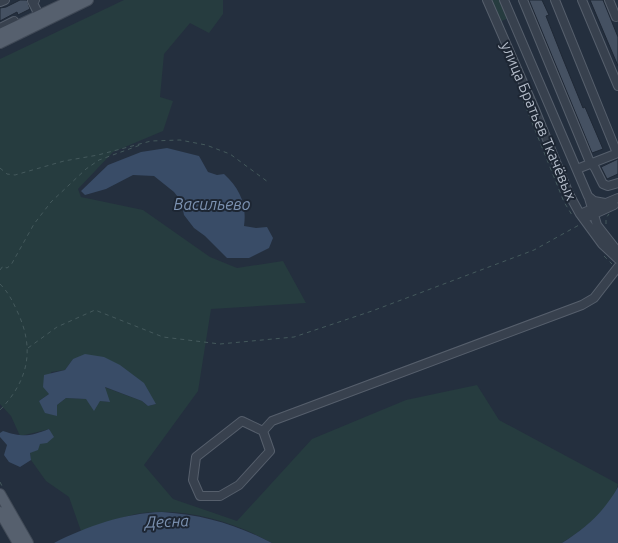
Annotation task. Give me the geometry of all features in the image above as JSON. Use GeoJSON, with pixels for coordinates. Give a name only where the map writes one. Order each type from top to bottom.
{"type":"FeatureCollection","features":[{"type":"Feature","properties":{"kind":"main road"},"geometry":{"type":"LineString","coordinates":[[0,34],[59,3],[72,0]]}},
{"type":"Feature","properties":{"kind":"main road"},"geometry":{"type":"LineString","coordinates":[[0,43],[88,0]]}},
{"type":"Feature","properties":{"kind":"main road"},"geometry":{"type":"LineString","coordinates":[[0,494],[28,543]]}},
{"type":"Feature","properties":{"kind":"main road"},"geometry":{"type":"LineString","coordinates":[[0,512],[18,543]]}},
{"type":"Feature","properties":{"kind":"street"},"geometry":{"type":"LineString","coordinates":[[0,2],[5,0]]}},
{"type":"Feature","properties":{"kind":"street"},"geometry":{"type":"LineString","coordinates":[[35,0],[32,1],[39,15]]}},
{"type":"Feature","properties":{"kind":"street","name":"улица Братьев Ткачёвых"},"geometry":{"type":"LineString","coordinates":[[487,0],[581,219],[602,244],[618,259]]}},
{"type":"Feature","properties":{"kind":"street","name":"улица Братьев Ткачёвых"},"geometry":{"type":"LineString","coordinates":[[504,0],[588,196],[596,226]]}},
{"type":"Feature","properties":{"kind":"street"},"geometry":{"type":"LineString","coordinates":[[524,0],[592,164],[603,184],[608,186],[618,183]]}},
{"type":"Feature","properties":{"kind":"street"},"geometry":{"type":"LineString","coordinates":[[555,0],[617,153],[577,169]]}},
{"type":"Feature","properties":{"kind":"street"},"geometry":{"type":"LineString","coordinates":[[582,0],[618,86]]}},
{"type":"Feature","properties":{"kind":"street"},"geometry":{"type":"LineString","coordinates":[[609,0],[617,19]]}},
{"type":"Feature","properties":{"kind":"street"},"geometry":{"type":"LineString","coordinates":[[0,28],[14,21]]}},
{"type":"Feature","properties":{"kind":"street"},"geometry":{"type":"LineString","coordinates":[[503,37],[510,39],[516,30]]}},
{"type":"Feature","properties":{"kind":"street"},"geometry":{"type":"LineString","coordinates":[[511,55],[511,48],[514,45],[522,45],[524,49]]}},
{"type":"Feature","properties":{"kind":"street"},"geometry":{"type":"LineString","coordinates":[[588,196],[594,201],[611,207]]}},
{"type":"Feature","properties":{"kind":"street"},"geometry":{"type":"LineString","coordinates":[[618,198],[604,213],[596,226],[618,252]]}},
{"type":"Feature","properties":{"kind":"street"},"geometry":{"type":"LineString","coordinates":[[581,219],[593,211],[611,207]]}},
{"type":"Feature","properties":{"kind":"street"},"geometry":{"type":"LineString","coordinates":[[263,431],[272,420],[582,305],[594,298],[618,267]]}},
{"type":"Feature","properties":{"kind":"street"},"geometry":{"type":"LineString","coordinates":[[242,421],[263,431],[270,451],[239,485],[220,496],[200,496],[193,480],[196,457],[242,421]]}},
{"type":"Feature","properties":{"kind":"path"},"geometry":{"type":"LineString","coordinates":[[521,96],[564,202]]}},
{"type":"Feature","properties":{"kind":"path"},"geometry":{"type":"LineString","coordinates":[[0,168],[7,174],[16,175],[64,161],[98,155],[151,141],[180,140],[206,145],[230,154],[268,182]]}},
{"type":"Feature","properties":{"kind":"path"},"geometry":{"type":"LineString","coordinates":[[0,270],[3,266],[6,268],[11,266],[40,216],[51,202],[86,169],[99,160],[151,141]]}},
{"type":"Feature","properties":{"kind":"path"},"geometry":{"type":"LineString","coordinates":[[607,227],[605,222],[611,207]]}},
{"type":"Feature","properties":{"kind":"path"},"geometry":{"type":"LineString","coordinates":[[28,348],[57,327],[95,310],[163,336],[220,344],[294,337],[372,311],[534,250],[581,219]]}},
{"type":"Feature","properties":{"kind":"path"},"geometry":{"type":"LineString","coordinates":[[0,284],[10,294],[26,330],[28,348],[26,368],[19,384],[0,410]]}},
{"type":"Feature","properties":{"kind":"green space"},"geometry":{"type":"Polygon","coordinates":[[[124,0],[223,0],[223,14],[209,33],[190,23],[164,54],[160,97],[173,101],[163,131],[113,152],[78,189],[81,197],[143,210],[210,257],[237,268],[283,261],[306,303],[211,309],[198,391],[144,465],[173,499],[237,521],[312,439],[406,400],[477,385],[499,420],[618,484],[610,502],[587,525],[562,543],[272,543],[224,522],[207,517],[171,512],[136,514],[81,531],[69,497],[46,481],[31,460],[30,453],[40,444],[50,429],[20,436],[11,416],[0,404],[0,59],[124,0]],[[73,359],[65,370],[51,372],[49,394],[39,401],[57,415],[57,405],[66,398],[109,402],[104,387],[142,401],[148,406],[156,404],[73,359]]]}},
{"type":"Feature","properties":{"kind":"green space"},"geometry":{"type":"Polygon","coordinates":[[[490,0],[502,0],[509,18],[499,22],[490,0]]]}},
{"type":"Feature","properties":{"kind":"water","name":"Васильево"},"geometry":{"type":"Polygon","coordinates":[[[167,148],[199,156],[208,172],[217,175],[224,174],[234,185],[241,197],[245,218],[244,226],[267,227],[273,238],[269,248],[249,258],[227,258],[194,228],[184,215],[181,201],[174,192],[154,176],[133,175],[106,189],[85,195],[81,191],[108,165],[141,152],[167,148]]]}},
{"type":"Feature","properties":{"kind":"water"},"geometry":{"type":"Polygon","coordinates":[[[85,354],[104,357],[120,365],[144,383],[156,404],[148,406],[142,401],[105,387],[110,402],[100,401],[94,411],[86,399],[66,398],[57,405],[57,416],[45,413],[39,401],[49,394],[43,387],[44,375],[65,370],[73,359],[85,354]]]}},
{"type":"Feature","properties":{"kind":"water"},"geometry":{"type":"Polygon","coordinates":[[[49,429],[54,437],[47,443],[40,444],[38,450],[30,453],[31,460],[20,467],[9,462],[4,455],[7,445],[0,437],[0,433],[3,431],[16,435],[27,435],[49,429]]]}},
{"type":"Feature","properties":{"kind":"water"},"geometry":{"type":"Polygon","coordinates":[[[618,487],[618,543],[562,543],[594,519],[618,487]]]}},
{"type":"Feature","properties":{"kind":"water","name":"Десна"},"geometry":{"type":"Polygon","coordinates":[[[162,512],[206,518],[232,526],[272,543],[54,543],[106,522],[134,515],[162,512]]]}},
{"type":"Feature","properties":{"kind":"building"},"geometry":{"type":"Polygon","coordinates":[[[20,0],[27,0],[30,9],[18,15],[17,12],[0,21],[0,8],[20,0]]]}},
{"type":"Feature","properties":{"kind":"building"},"geometry":{"type":"Polygon","coordinates":[[[529,0],[542,0],[549,15],[546,16],[583,108],[585,107],[603,149],[592,153],[529,0]]]}},
{"type":"Feature","properties":{"kind":"building"},"geometry":{"type":"Polygon","coordinates":[[[590,0],[603,0],[618,37],[618,66],[590,0]]]}},
{"type":"Feature","properties":{"kind":"building"},"geometry":{"type":"Polygon","coordinates":[[[618,159],[618,174],[607,179],[601,167],[618,159]]]}}]}
